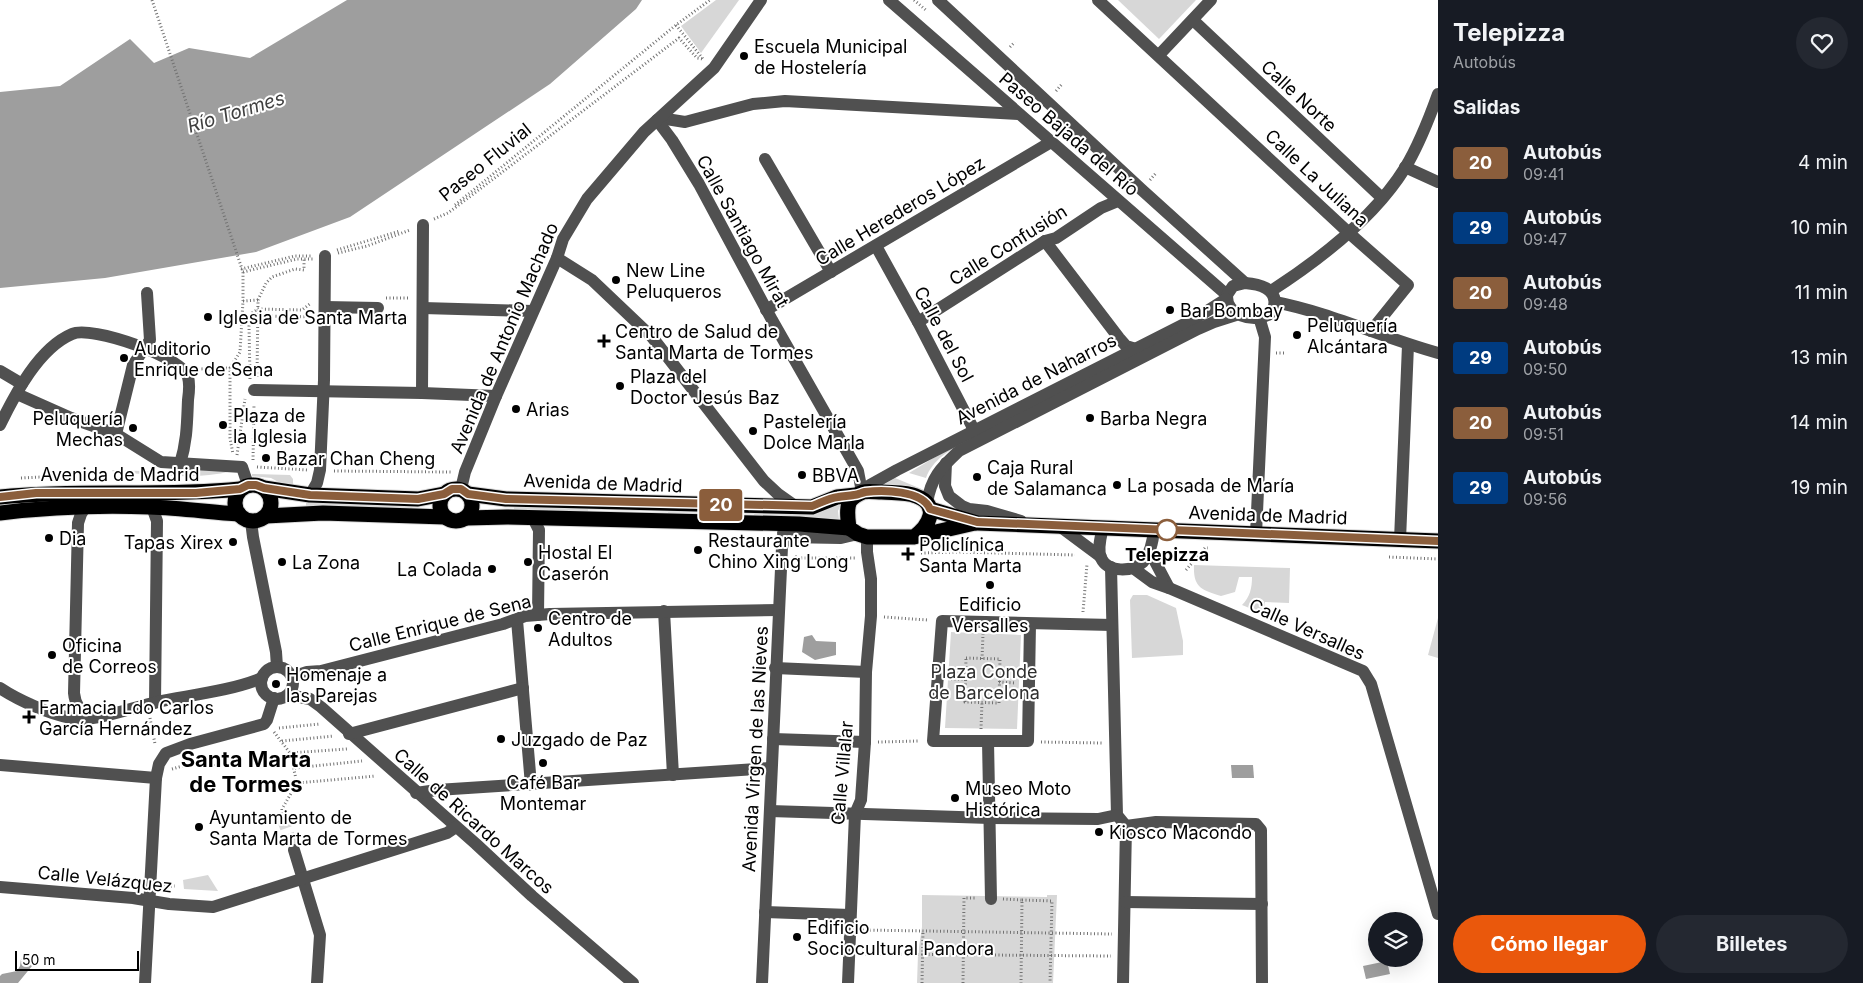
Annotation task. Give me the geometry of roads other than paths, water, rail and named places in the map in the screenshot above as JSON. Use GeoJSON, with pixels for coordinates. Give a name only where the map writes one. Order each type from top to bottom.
{"type":"FeatureCollection","features":[{"type":"Feature","properties":{"kind":"highway"},"geometry":{"type":"LineString","coordinates":[[256,485],[310,495],[418,499],[444,494],[452,489],[464,492],[472,502],[472,510],[467,518],[456,521],[445,517],[323,513],[266,516],[259,520],[245,518],[235,506],[235,497],[244,487],[256,485]]}},
{"type":"Feature","properties":{"kind":"highway","name":"Avenida de Madrid"},"geometry":{"type":"LineString","coordinates":[[0,497],[36,493],[196,493],[244,487]]}},
{"type":"Feature","properties":{"kind":"highway"},"geometry":{"type":"LineString","coordinates":[[264,488],[270,497],[271,506],[266,516]]}},
{"type":"Feature","properties":{"kind":"highway","name":"Avenida de Madrid"},"geometry":{"type":"LineString","coordinates":[[464,492],[506,499],[795,506],[812,506],[837,497],[861,493],[901,493],[915,495],[928,506],[977,522]]}},
{"type":"Feature","properties":{"kind":"highway"},"geometry":{"type":"LineString","coordinates":[[858,533],[848,510],[849,502],[861,493]]}},
{"type":"Feature","properties":{"kind":"highway"},"geometry":{"type":"LineString","coordinates":[[444,494],[440,501],[440,510],[445,517]]}},
{"type":"Feature","properties":{"kind":"highway","name":"Avenida de Madrid"},"geometry":{"type":"LineString","coordinates":[[0,513],[86,506],[152,507],[245,518]]}},
{"type":"Feature","properties":{"kind":"highway"},"geometry":{"type":"LineString","coordinates":[[914,537],[929,523],[928,506]]}},
{"type":"Feature","properties":{"kind":"highway","name":"Avenida de Madrid"},"geometry":{"type":"LineString","coordinates":[[467,518],[800,524],[858,533],[914,537],[977,522],[1438,541]]}},
{"type":"Feature","properties":{"kind":"street","name":"Avenida de Antonio Machado"},"geometry":{"type":"LineString","coordinates":[[464,492],[465,472],[532,311],[557,258],[563,239],[588,198],[644,132],[714,68],[761,0]]}},
{"type":"Feature","properties":{"kind":"street","name":"Paseo Bajada del Río"},"geometry":{"type":"LineString","coordinates":[[889,0],[1226,297]]}},
{"type":"Feature","properties":{"kind":"street","name":"Paseo Bajada del Río"},"geometry":{"type":"LineString","coordinates":[[938,0],[1245,283]]}},
{"type":"Feature","properties":{"kind":"street","name":"Calle La Juliana"},"geometry":{"type":"LineString","coordinates":[[1098,0],[1349,233],[1408,285],[1371,331]]}},
{"type":"Feature","properties":{"kind":"street"},"geometry":{"type":"LineString","coordinates":[[1159,55],[1211,0]]}},
{"type":"Feature","properties":{"kind":"street","name":"Calle Norte"},"geometry":{"type":"LineString","coordinates":[[1193,20],[1382,198]]}},
{"type":"Feature","properties":{"kind":"street"},"geometry":{"type":"LineString","coordinates":[[1438,94],[1427,125],[1405,167],[1382,198],[1349,233],[1288,280],[1273,297],[1274,309],[1269,315],[1259,317],[1236,315],[1230,308],[1226,297],[1233,286],[1245,283],[1260,285],[1273,297],[1295,306],[1408,345],[1438,353]]}},
{"type":"Feature","properties":{"kind":"street"},"geometry":{"type":"LineString","coordinates":[[658,119],[685,122],[753,104],[785,101],[1019,114]]}},
{"type":"Feature","properties":{"kind":"street","name":"Calle Santiago Mirat"},"geometry":{"type":"LineString","coordinates":[[658,119],[699,184],[766,310],[858,471],[861,493]]}},
{"type":"Feature","properties":{"kind":"street","name":"Calle Herederos López"},"geometry":{"type":"LineString","coordinates":[[766,310],[1051,142]]}},
{"type":"Feature","properties":{"kind":"street"},"geometry":{"type":"LineString","coordinates":[[765,158],[831,272]]}},
{"type":"Feature","properties":{"kind":"street"},"geometry":{"type":"LineString","coordinates":[[1405,167],[1438,182]]}},
{"type":"Feature","properties":{"kind":"street","name":"Calle Confusión"},"geometry":{"type":"LineString","coordinates":[[918,322],[1045,241],[1056,238],[1100,208],[1118,201]]}},
{"type":"Feature","properties":{"kind":"street"},"geometry":{"type":"LineString","coordinates":[[422,393],[423,225]]}},
{"type":"Feature","properties":{"kind":"street"},"geometry":{"type":"LineString","coordinates":[[1045,241],[1118,338],[1126,346],[1136,348]]}},
{"type":"Feature","properties":{"kind":"street","name":"Calle del Sol"},"geometry":{"type":"LineString","coordinates":[[876,246],[918,322],[975,436]]}},
{"type":"Feature","properties":{"kind":"street"},"geometry":{"type":"LineString","coordinates":[[310,495],[317,483],[320,470],[325,256]]}},
{"type":"Feature","properties":{"kind":"street"},"geometry":{"type":"LineString","coordinates":[[557,258],[592,280],[637,321],[682,374],[764,481],[795,506]]}},
{"type":"Feature","properties":{"kind":"street"},"geometry":{"type":"LineString","coordinates":[[116,434],[133,364],[150,340],[147,293]]}},
{"type":"Feature","properties":{"kind":"street","name":"Avenida de Naharros"},"geometry":{"type":"LineString","coordinates":[[928,506],[929,487],[939,469],[975,436],[1136,348],[1208,312],[1226,297]]}},
{"type":"Feature","properties":{"kind":"street"},"geometry":{"type":"LineString","coordinates":[[325,312],[378,308]]}},
{"type":"Feature","properties":{"kind":"street"},"geometry":{"type":"LineString","coordinates":[[423,308],[532,311]]}},
{"type":"Feature","properties":{"kind":"street","name":"Avenida de Naharros"},"geometry":{"type":"LineString","coordinates":[[861,493],[870,485],[887,476],[1214,322],[1236,315]]}},
{"type":"Feature","properties":{"kind":"street"},"geometry":{"type":"LineString","coordinates":[[1256,534],[1265,337],[1259,317]]}},
{"type":"Feature","properties":{"kind":"street"},"geometry":{"type":"LineString","coordinates":[[0,425],[19,389],[43,354],[72,333],[87,332],[144,347],[185,369],[189,391],[187,440],[180,464]]}},
{"type":"Feature","properties":{"kind":"street"},"geometry":{"type":"LineString","coordinates":[[1400,540],[1408,345]]}},
{"type":"Feature","properties":{"kind":"street"},"geometry":{"type":"LineString","coordinates":[[0,371],[19,389],[71,418],[116,434],[161,462],[239,466],[244,487]]}},
{"type":"Feature","properties":{"kind":"street"},"geometry":{"type":"LineString","coordinates":[[252,389],[496,396]]}},
{"type":"Feature","properties":{"kind":"street"},"geometry":{"type":"LineString","coordinates":[[946,463],[945,486],[949,496],[962,506],[987,511],[1030,524]]}},
{"type":"Feature","properties":{"kind":"street"},"geometry":{"type":"LineString","coordinates":[[86,506],[78,523],[74,694],[78,708],[89,719]]}},
{"type":"Feature","properties":{"kind":"street"},"geometry":{"type":"LineString","coordinates":[[152,507],[158,521],[155,703]]}},
{"type":"Feature","properties":{"kind":"street"},"geometry":{"type":"LineString","coordinates":[[245,518],[253,537],[276,652],[277,667]]}},
{"type":"Feature","properties":{"kind":"street"},"geometry":{"type":"LineString","coordinates":[[533,518],[539,530],[538,615]]}},
{"type":"Feature","properties":{"kind":"street"},"geometry":{"type":"LineString","coordinates":[[774,524],[784,542]]}},
{"type":"Feature","properties":{"kind":"street"},"geometry":{"type":"LineString","coordinates":[[784,542],[800,524]]}},
{"type":"Feature","properties":{"kind":"street"},"geometry":{"type":"LineString","coordinates":[[1058,525],[1094,559],[1118,569],[1133,568],[1142,562],[1150,552],[1154,529]]}},
{"type":"Feature","properties":{"kind":"street"},"geometry":{"type":"LineString","coordinates":[[1094,559],[1103,527]]}},
{"type":"Feature","properties":{"kind":"street"},"geometry":{"type":"LineString","coordinates":[[784,542],[841,538],[858,533]]}},
{"type":"Feature","properties":{"kind":"street","name":"Calle Villalar"},"geometry":{"type":"LineString","coordinates":[[848,983],[855,814],[861,800],[866,672],[871,616],[871,579],[867,552],[858,533]]}},
{"type":"Feature","properties":{"kind":"street","name":"Avenida Virgen de las Nieves"},"geometry":{"type":"LineString","coordinates":[[762,983],[772,739],[784,542]]}},
{"type":"Feature","properties":{"kind":"street"},"geometry":{"type":"LineString","coordinates":[[1150,552],[1169,588]]}},
{"type":"Feature","properties":{"kind":"street"},"geometry":{"type":"LineString","coordinates":[[1111,567],[1118,815],[1126,826],[1123,983]]}},
{"type":"Feature","properties":{"kind":"street","name":"Calle Versalles"},"geometry":{"type":"LineString","coordinates":[[1133,568],[1152,582],[1363,671],[1371,684],[1438,914]]}},
{"type":"Feature","properties":{"kind":"street","name":"Calle Enrique de Sena"},"geometry":{"type":"LineString","coordinates":[[292,677],[517,620],[525,616],[664,611],[779,610]]}},
{"type":"Feature","properties":{"kind":"street"},"geometry":{"type":"LineString","coordinates":[[664,611],[673,775]]}},
{"type":"Feature","properties":{"kind":"street"},"geometry":{"type":"LineString","coordinates":[[517,620],[531,785]]}},
{"type":"Feature","properties":{"kind":"street"},"geometry":{"type":"LineString","coordinates":[[1030,624],[1028,742],[933,741],[942,621],[1112,625]]}},
{"type":"Feature","properties":{"kind":"street"},"geometry":{"type":"LineString","coordinates":[[277,667],[283,668],[292,677],[293,683],[288,695],[279,699],[268,696],[261,685],[262,678],[268,670],[277,667]]}},
{"type":"Feature","properties":{"kind":"street"},"geometry":{"type":"LineString","coordinates":[[776,668],[866,672]]}},
{"type":"Feature","properties":{"kind":"street"},"geometry":{"type":"LineString","coordinates":[[0,688],[22,701],[71,718],[89,719],[242,685],[262,678]]}},
{"type":"Feature","properties":{"kind":"street"},"geometry":{"type":"LineString","coordinates":[[343,735],[523,688]]}},
{"type":"Feature","properties":{"kind":"street","name":"Calle de Ricardo Marcos"},"geometry":{"type":"LineString","coordinates":[[288,695],[310,699],[343,735],[456,827],[532,896],[633,983]]}},
{"type":"Feature","properties":{"kind":"street"},"geometry":{"type":"LineString","coordinates":[[145,983],[156,778],[159,764],[166,753],[190,744],[264,724],[274,698]]}},
{"type":"Feature","properties":{"kind":"street"},"geometry":{"type":"LineString","coordinates":[[772,739],[864,742]]}},
{"type":"Feature","properties":{"kind":"street"},"geometry":{"type":"LineString","coordinates":[[985,741],[990,818],[991,899]]}},
{"type":"Feature","properties":{"kind":"street"},"geometry":{"type":"LineString","coordinates":[[0,765],[156,778]]}},
{"type":"Feature","properties":{"kind":"street"},"geometry":{"type":"LineString","coordinates":[[416,793],[437,790],[771,768]]}},
{"type":"Feature","properties":{"kind":"street"},"geometry":{"type":"LineString","coordinates":[[770,812],[1098,820],[1118,815]]}},
{"type":"Feature","properties":{"kind":"street"},"geometry":{"type":"LineString","coordinates":[[1126,826],[1156,822],[1256,824],[1261,830],[1262,983]]}},
{"type":"Feature","properties":{"kind":"street","name":"Calle Velázquez"},"geometry":{"type":"LineString","coordinates":[[0,886],[206,907],[221,905],[447,833],[456,827]]}},
{"type":"Feature","properties":{"kind":"street"},"geometry":{"type":"LineString","coordinates":[[294,850],[320,935],[317,983]]}},
{"type":"Feature","properties":{"kind":"street"},"geometry":{"type":"LineString","coordinates":[[1125,902],[1262,904]]}},
{"type":"Feature","properties":{"kind":"street"},"geometry":{"type":"LineString","coordinates":[[765,912],[850,915]]}},
{"type":"Feature","properties":{"kind":"water","name":"Río Tormes"},"geometry":{"type":"Polygon","coordinates":[[[347,0],[642,0],[636,9],[550,84],[350,217],[256,252],[105,278],[0,288],[0,92],[60,86],[130,39],[154,63],[189,48],[250,58],[347,0]]]}},
{"type":"Feature","properties":{"kind":"water"},"geometry":{"type":"Polygon","coordinates":[[[812,635],[816,641],[836,642],[836,655],[815,660],[802,652],[804,637],[812,635]]]}},
{"type":"Feature","properties":{"kind":"water"},"geometry":{"type":"Polygon","coordinates":[[[1231,765],[1253,765],[1254,778],[1232,778],[1231,765]]]}},
{"type":"Feature","properties":{"kind":"water"},"geometry":{"type":"Polygon","coordinates":[[[29,956],[32,959],[32,966],[18,983],[0,983],[0,976],[2,974],[17,971],[21,959],[29,956]]]}},
{"type":"Feature","properties":{"kind":"water"},"geometry":{"type":"Polygon","coordinates":[[[1363,966],[1388,967],[1390,974],[1366,979],[1363,966]]]}},
{"type":"Feature","properties":{"kind":"tunnel"},"geometry":{"type":"LineString","coordinates":[[282,817],[294,850]]}},
{"type":"Feature","properties":{"kind":"place","name":"Escuela Municipal de Hostelería"},"geometry":{"type":"Point","coordinates":[744,56]}},
{"type":"Feature","properties":{"kind":"place","name":"New Line Peluqueros"},"geometry":{"type":"Point","coordinates":[616,280]}},
{"type":"Feature","properties":{"kind":"place","name":"Bar Bombay"},"geometry":{"type":"Point","coordinates":[1170,310]}},
{"type":"Feature","properties":{"kind":"place","name":"Iglesia de Santa Marta"},"geometry":{"type":"Point","coordinates":[208,317]}},
{"type":"Feature","properties":{"kind":"place","name":"Peluquería Alcántara"},"geometry":{"type":"Point","coordinates":[1297,335]}},
{"type":"Feature","properties":{"kind":"place","name":"Centro de Salud de Santa Marta de Tormes"},"geometry":{"type":"Point","coordinates":[604,341]}},
{"type":"Feature","properties":{"kind":"place","name":"Auditorio Enrique de Sena"},"geometry":{"type":"Point","coordinates":[124,358]}},
{"type":"Feature","properties":{"kind":"place","name":"Plaza del Doctor Jesús Baz"},"geometry":{"type":"Point","coordinates":[620,386]}},
{"type":"Feature","properties":{"kind":"place","name":"Arias"},"geometry":{"type":"Point","coordinates":[516,409]}},
{"type":"Feature","properties":{"kind":"place","name":"Barba Negra"},"geometry":{"type":"Point","coordinates":[1090,418]}},
{"type":"Feature","properties":{"kind":"place","name":"Plaza de la Iglesia"},"geometry":{"type":"Point","coordinates":[223,425]}},
{"type":"Feature","properties":{"kind":"place","name":"Peluquería Mechas"},"geometry":{"type":"Point","coordinates":[133,428]}},
{"type":"Feature","properties":{"kind":"place","name":"Pastelería Dolce Marla"},"geometry":{"type":"Point","coordinates":[753,431]}},
{"type":"Feature","properties":{"kind":"place","name":"Bazar Chan Cheng"},"geometry":{"type":"Point","coordinates":[266,458]}},
{"type":"Feature","properties":{"kind":"place","name":"BBVA"},"geometry":{"type":"Point","coordinates":[802,475]}},
{"type":"Feature","properties":{"kind":"place","name":"Caja Rural de Salamanca"},"geometry":{"type":"Point","coordinates":[977,477]}},
{"type":"Feature","properties":{"kind":"place","name":"La posada de María"},"geometry":{"type":"Point","coordinates":[1117,485]}},
{"type":"Feature","properties":{"kind":"place","name":"Telepizza"},"geometry":{"type":"Point","coordinates":[1167,530]}},
{"type":"Feature","properties":{"kind":"place","name":"Dia"},"geometry":{"type":"Point","coordinates":[49,538]}},
{"type":"Feature","properties":{"kind":"place","name":"Tapas Xirex"},"geometry":{"type":"Point","coordinates":[233,542]}},
{"type":"Feature","properties":{"kind":"place","name":"Restaurante Chino Xing Long"},"geometry":{"type":"Point","coordinates":[698,550]}},
{"type":"Feature","properties":{"kind":"place","name":"Policlínica Santa Marta"},"geometry":{"type":"Point","coordinates":[908,554]}},
{"type":"Feature","properties":{"kind":"place","name":"La Zona"},"geometry":{"type":"Point","coordinates":[282,562]}},
{"type":"Feature","properties":{"kind":"place","name":"Hostal El Caserón"},"geometry":{"type":"Point","coordinates":[528,562]}},
{"type":"Feature","properties":{"kind":"place","name":"La Colada"},"geometry":{"type":"Point","coordinates":[492,569]}},
{"type":"Feature","properties":{"kind":"place","name":"Edificio Versalles"},"geometry":{"type":"Point","coordinates":[990,585]}},
{"type":"Feature","properties":{"kind":"place","name":"Centro de Adultos"},"geometry":{"type":"Point","coordinates":[538,628]}},
{"type":"Feature","properties":{"kind":"place","name":"Oficina de Correos"},"geometry":{"type":"Point","coordinates":[52,655]}},
{"type":"Feature","properties":{"kind":"place","name":"Homenaje a las Parejas"},"geometry":{"type":"Point","coordinates":[276,684]}},
{"type":"Feature","properties":{"kind":"place","name":"Farmacia Ldo Carlos García Hernández"},"geometry":{"type":"Point","coordinates":[29,717]}},
{"type":"Feature","properties":{"kind":"place","name":"Juzgado de Paz"},"geometry":{"type":"Point","coordinates":[501,739]}},
{"type":"Feature","properties":{"kind":"place","name":"Café Bar Montemar"},"geometry":{"type":"Point","coordinates":[543,763]}},
{"type":"Feature","properties":{"kind":"place","name":"Museo Moto Histórica"},"geometry":{"type":"Point","coordinates":[955,798]}},
{"type":"Feature","properties":{"kind":"place","name":"Ayuntamiento de Santa Marta de Tormes"},"geometry":{"type":"Point","coordinates":[199,827]}},
{"type":"Feature","properties":{"kind":"place","name":"Kiosco Macondo"},"geometry":{"type":"Point","coordinates":[1099,832]}},
{"type":"Feature","properties":{"kind":"place","name":"Edificio Sociocultural Pandora"},"geometry":{"type":"Point","coordinates":[797,937]}},
{"type":"Feature","properties":{"kind":"district","name":"Santa Marta de Tormes"},"geometry":{"type":"Point","coordinates":[246,772]}},
{"type":"Feature","properties":{"kind":"park label","name":"Plaza Conde de Barcelona"},"geometry":{"type":"Point","coordinates":[984,681]}}]}
